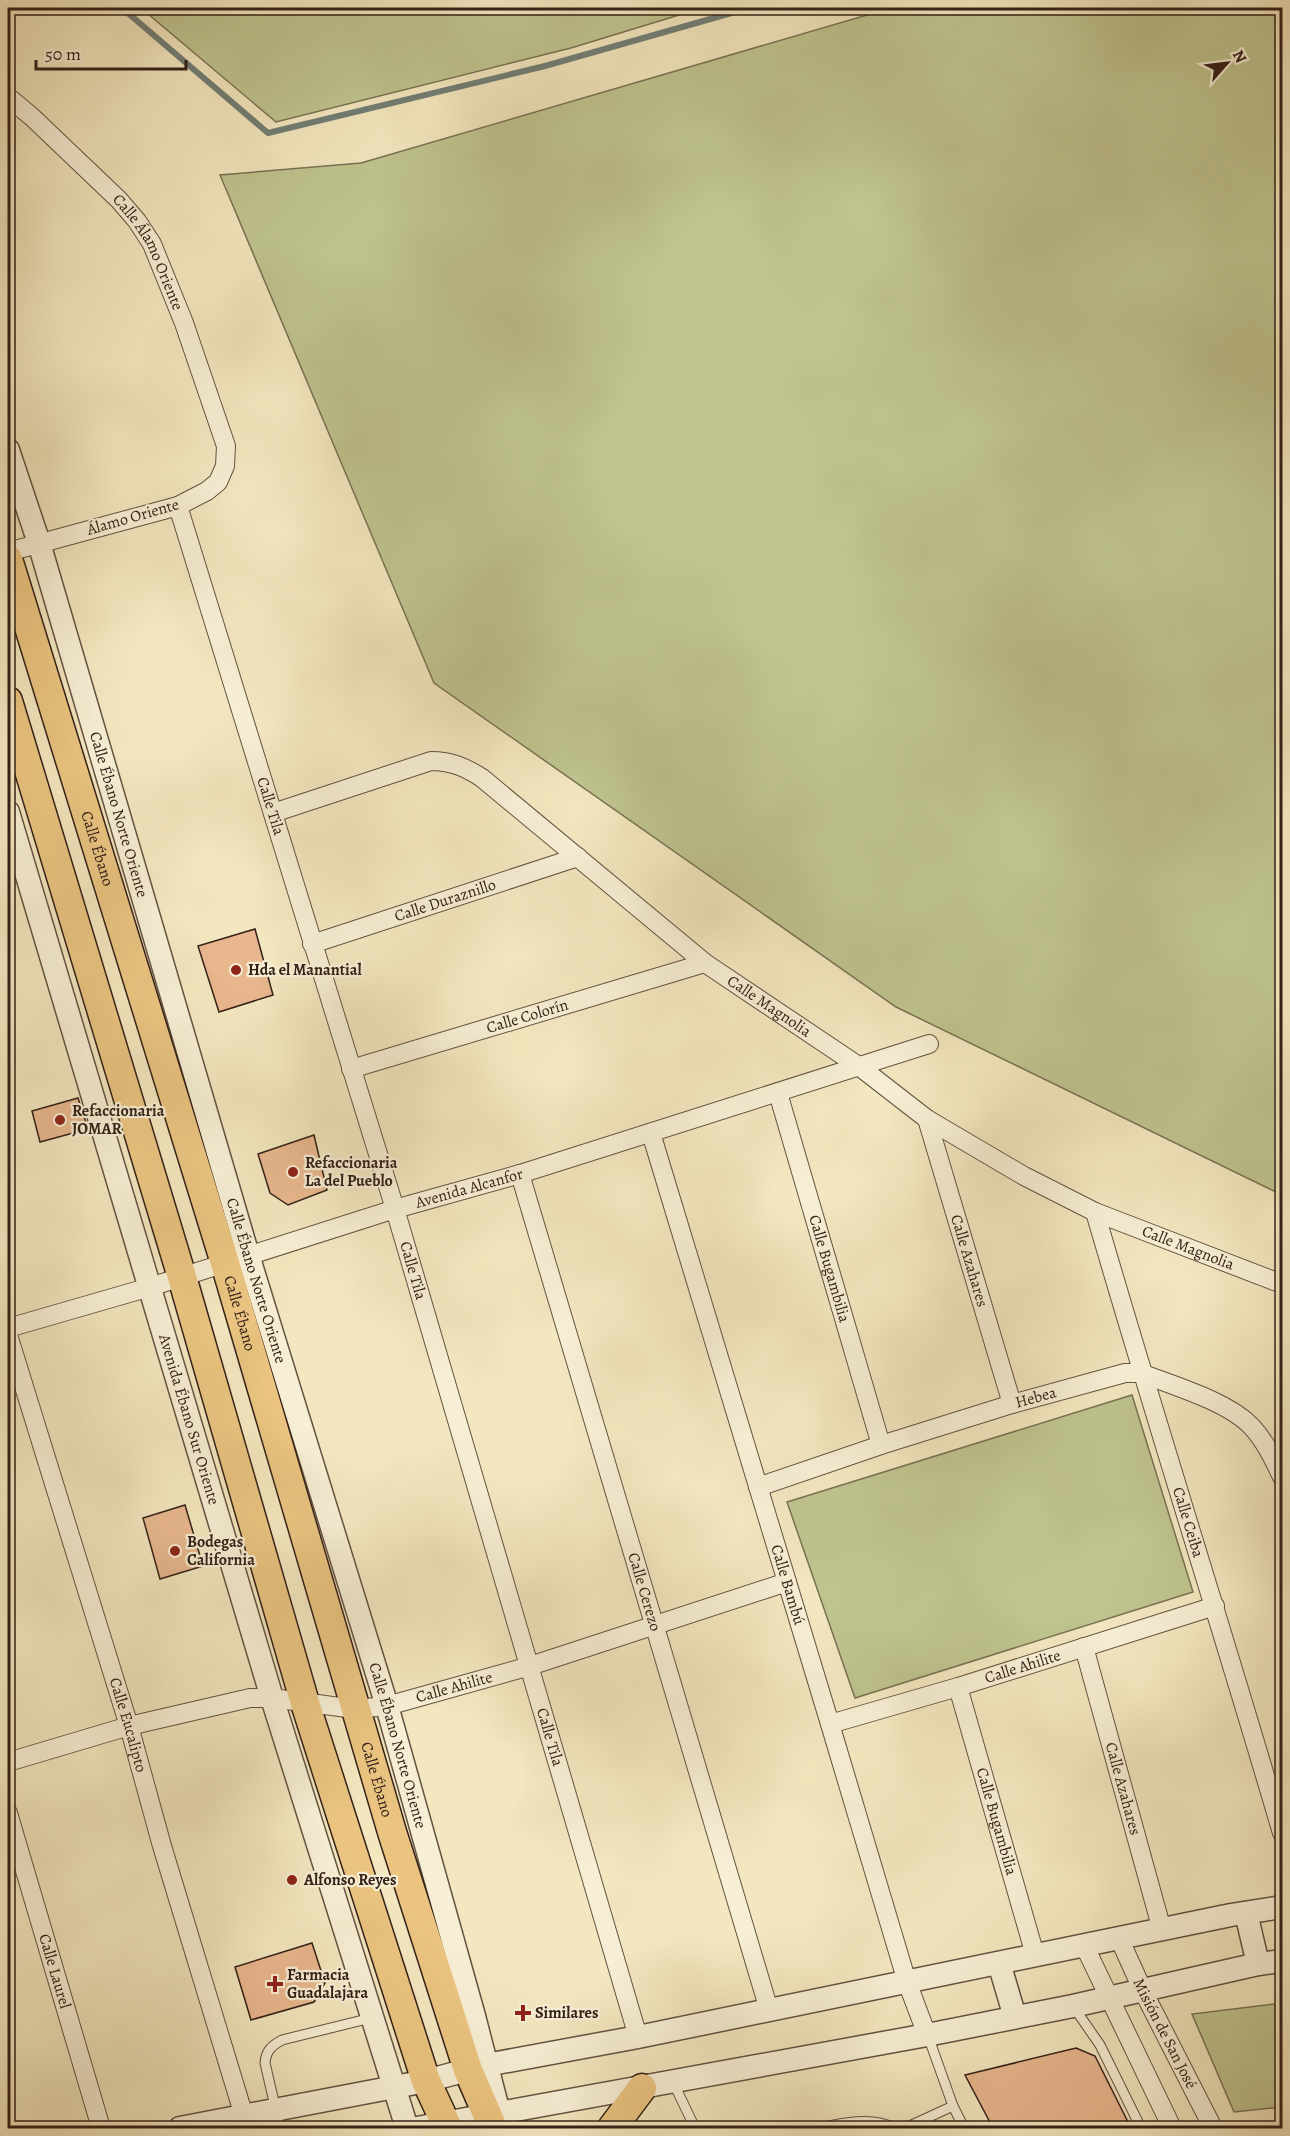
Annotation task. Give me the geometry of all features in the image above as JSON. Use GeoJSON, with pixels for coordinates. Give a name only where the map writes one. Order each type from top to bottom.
{"type":"FeatureCollection","features":[{"type":"Feature","properties":{"kind":"main road","name":"Calle Ébano"},"geometry":{"type":"LineString","coordinates":[[8,559],[236,1259],[355,1709],[493,2119]]}},
{"type":"Feature","properties":{"kind":"main road"},"geometry":{"type":"LineString","coordinates":[[8,701],[182,1277],[305,1703],[426,2081],[447,2125]]}},
{"type":"Feature","properties":{"kind":"main road"},"geometry":{"type":"LineString","coordinates":[[612,2128],[642,2088]]}},
{"type":"Feature","properties":{"kind":"street","name":"Calle Álamo Oriente"},"geometry":{"type":"LineString","coordinates":[[8,97],[119,200],[137,221],[152,244],[184,323],[226,446]]}},
{"type":"Feature","properties":{"kind":"street","name":"Álamo Oriente"},"geometry":{"type":"LineString","coordinates":[[8,552],[178,506],[207,492],[218,482],[225,466],[226,446]]}},
{"type":"Feature","properties":{"kind":"street","name":"Calle Ébano Norte Oriente"},"geometry":{"type":"LineString","coordinates":[[8,450],[39,543],[236,1259],[387,1706],[477,2068]]}},
{"type":"Feature","properties":{"kind":"street","name":"Calle Tila"},"geometry":{"type":"LineString","coordinates":[[178,506],[395,1209],[638,2037]]}},
{"type":"Feature","properties":{"kind":"street","name":"Calle Magnolia"},"geometry":{"type":"LineString","coordinates":[[273,813],[431,761],[448,761],[469,770],[482,778],[705,963],[860,1067],[927,1119],[1024,1176],[1095,1212],[1282,1284]]}},
{"type":"Feature","properties":{"kind":"street","name":"Avenida Ébano Sur Oriente"},"geometry":{"type":"LineString","coordinates":[[8,812],[272,1698],[392,2087],[407,2128]]}},
{"type":"Feature","properties":{"kind":"street","name":"Calle Duraznillo"},"geometry":{"type":"LineString","coordinates":[[312,944],[578,857]]}},
{"type":"Feature","properties":{"kind":"street","name":"Calle Colorín"},"geometry":{"type":"LineString","coordinates":[[351,1069],[705,963]]}},
{"type":"Feature","properties":{"kind":"street","name":"Avenida Alcanfor"},"geometry":{"type":"LineString","coordinates":[[8,1328],[150,1287],[395,1209],[520,1174],[778,1094],[929,1044]]}},
{"type":"Feature","properties":{"kind":"street","name":"Calle Bugambilia"},"geometry":{"type":"LineString","coordinates":[[778,1094],[881,1445]]}},
{"type":"Feature","properties":{"kind":"street","name":"Calle Azahares"},"geometry":{"type":"LineString","coordinates":[[927,1119],[1012,1404]]}},
{"type":"Feature","properties":{"kind":"street","name":"Calle Bambú"},"geometry":{"type":"LineString","coordinates":[[651,1133],[907,1982],[927,2035]]}},
{"type":"Feature","properties":{"kind":"street","name":"Calle Cerezo"},"geometry":{"type":"LineString","coordinates":[[520,1174],[768,2010]]}},
{"type":"Feature","properties":{"kind":"street","name":"Calle Ceiba"},"geometry":{"type":"LineString","coordinates":[[1095,1212],[1141,1373],[1215,1606],[1282,1833]]}},
{"type":"Feature","properties":{"kind":"street","name":"Calle Eucalipto"},"geometry":{"type":"LineString","coordinates":[[8,1335],[129,1726],[162,1846],[244,2116]]}},
{"type":"Feature","properties":{"kind":"street","name":"Hebea"},"geometry":{"type":"LineString","coordinates":[[758,1487],[881,1445],[1125,1372],[1141,1373],[1235,1412],[1252,1427],[1272,1456],[1282,1477]]}},
{"type":"Feature","properties":{"kind":"street","name":"Calle Ahilite"},"geometry":{"type":"LineString","coordinates":[[8,1762],[129,1726],[250,1698],[272,1698],[355,1709],[387,1706],[530,1666],[787,1582]]}},
{"type":"Feature","properties":{"kind":"street","name":"Calle Ahilite"},"geometry":{"type":"LineString","coordinates":[[830,1724],[958,1687],[1215,1606]]}},
{"type":"Feature","properties":{"kind":"street","name":"Calle Azahares"},"geometry":{"type":"LineString","coordinates":[[1084,1647],[1162,1930]]}},
{"type":"Feature","properties":{"kind":"street","name":"Calle Bugambilia"},"geometry":{"type":"LineString","coordinates":[[958,1687],[1035,1955]]}},
{"type":"Feature","properties":{"kind":"street","name":"Calle Laurel"},"geometry":{"type":"LineString","coordinates":[[8,1813],[101,2128]]}},
{"type":"Feature","properties":{"kind":"street"},"geometry":{"type":"LineString","coordinates":[[180,2128],[244,2116],[278,2119],[392,2087],[477,2068],[1282,1907]]}},
{"type":"Feature","properties":{"kind":"street"},"geometry":{"type":"LineString","coordinates":[[1246,1913],[1258,1964]]}},
{"type":"Feature","properties":{"kind":"street","name":"Misión de San José"},"geometry":{"type":"LineString","coordinates":[[1119,1938],[1143,1991],[1213,2128]]}},
{"type":"Feature","properties":{"kind":"street"},"geometry":{"type":"LineString","coordinates":[[1084,1945],[1172,2128]]}},
{"type":"Feature","properties":{"kind":"street"},"geometry":{"type":"LineString","coordinates":[[417,2128],[493,2119],[642,2088],[1073,2006],[1258,1964],[1282,1961]]}},
{"type":"Feature","properties":{"kind":"street"},"geometry":{"type":"LineString","coordinates":[[999,1963],[1015,2017]]}},
{"type":"Feature","properties":{"kind":"lane"},"geometry":{"type":"LineString","coordinates":[[1073,2006],[1100,2045],[1141,2128]]}},
{"type":"Feature","properties":{"kind":"lane"},"geometry":{"type":"LineString","coordinates":[[278,2119],[265,2063],[266,2052],[273,2044],[371,2018]]}},
{"type":"Feature","properties":{"kind":"lane"},"geometry":{"type":"LineString","coordinates":[[927,2035],[952,2106],[964,2128]]}},
{"type":"Feature","properties":{"kind":"lane"},"geometry":{"type":"LineString","coordinates":[[673,2082],[695,2128]]}},
{"type":"Feature","properties":{"kind":"lane"},"geometry":{"type":"LineString","coordinates":[[905,2128],[952,2106]]}},
{"type":"Feature","properties":{"kind":"lane"},"geometry":{"type":"LineString","coordinates":[[818,2128],[836,2124],[870,2122],[887,2124],[894,2128]]}},
{"type":"Feature","properties":{"kind":"green space"},"geometry":{"type":"Polygon","coordinates":[[[141,8],[702,8],[571,48],[276,122],[141,8]]]}},
{"type":"Feature","properties":{"kind":"green space"},"geometry":{"type":"Polygon","coordinates":[[[891,8],[1282,8],[1282,1195],[896,1007],[434,683],[220,175],[361,163],[891,8]]]}},
{"type":"Feature","properties":{"kind":"green space"},"geometry":{"type":"Polygon","coordinates":[[[1132,1395],[1193,1592],[855,1698],[787,1502],[1132,1395]]]}},
{"type":"Feature","properties":{"kind":"green space"},"geometry":{"type":"Polygon","coordinates":[[[1282,2003],[1282,2107],[1234,2112],[1192,2014],[1282,2003]]]}},
{"type":"Feature","properties":{"kind":"building","name":"Hda el Manantial"},"geometry":{"type":"Polygon","coordinates":[[[255,929],[273,995],[219,1012],[198,946],[255,929]]]}},
{"type":"Feature","properties":{"kind":"building","name":"Refaccionaria JOMAR"},"geometry":{"type":"Polygon","coordinates":[[[78,1098],[88,1129],[40,1142],[32,1111],[78,1098]]]}},
{"type":"Feature","properties":{"kind":"building","name":"Refaccionaria La del Pueblo"},"geometry":{"type":"Polygon","coordinates":[[[314,1135],[327,1190],[288,1205],[270,1193],[258,1154],[314,1135]]]}},
{"type":"Feature","properties":{"kind":"building","name":"Bodegas California"},"geometry":{"type":"Polygon","coordinates":[[[185,1505],[203,1566],[160,1579],[143,1518],[185,1505]]]}},
{"type":"Feature","properties":{"kind":"building"},"geometry":{"type":"Polygon","coordinates":[[[312,1943],[325,1983],[314,2002],[251,2020],[235,1967],[312,1943]]]}},
{"type":"Feature","properties":{"kind":"building"},"geometry":{"type":"Polygon","coordinates":[[[1076,2048],[1095,2056],[1131,2128],[993,2128],[965,2075],[1076,2048]]]}},
{"type":"Feature","properties":{"kind":"waterway"},"geometry":{"type":"LineString","coordinates":[[122,8],[268,133],[545,66],[749,8]]}},
{"type":"Feature","properties":{"kind":"place","name":"Hda el Manantial"},"geometry":{"type":"Point","coordinates":[236,970]}},
{"type":"Feature","properties":{"kind":"place","name":"Refaccionaria JOMAR"},"geometry":{"type":"Point","coordinates":[60,1120]}},
{"type":"Feature","properties":{"kind":"place","name":"Refaccionaria La del Pueblo"},"geometry":{"type":"Point","coordinates":[293,1172]}},
{"type":"Feature","properties":{"kind":"place","name":"Bodegas California"},"geometry":{"type":"Point","coordinates":[175,1551]}},
{"type":"Feature","properties":{"kind":"place","name":"Alfonso Reyes"},"geometry":{"type":"Point","coordinates":[292,1880]}},
{"type":"Feature","properties":{"kind":"place","name":"Farmacia Guadalajara"},"geometry":{"type":"Point","coordinates":[275,1984]}},
{"type":"Feature","properties":{"kind":"place","name":"Similares"},"geometry":{"type":"Point","coordinates":[523,2013]}}]}
